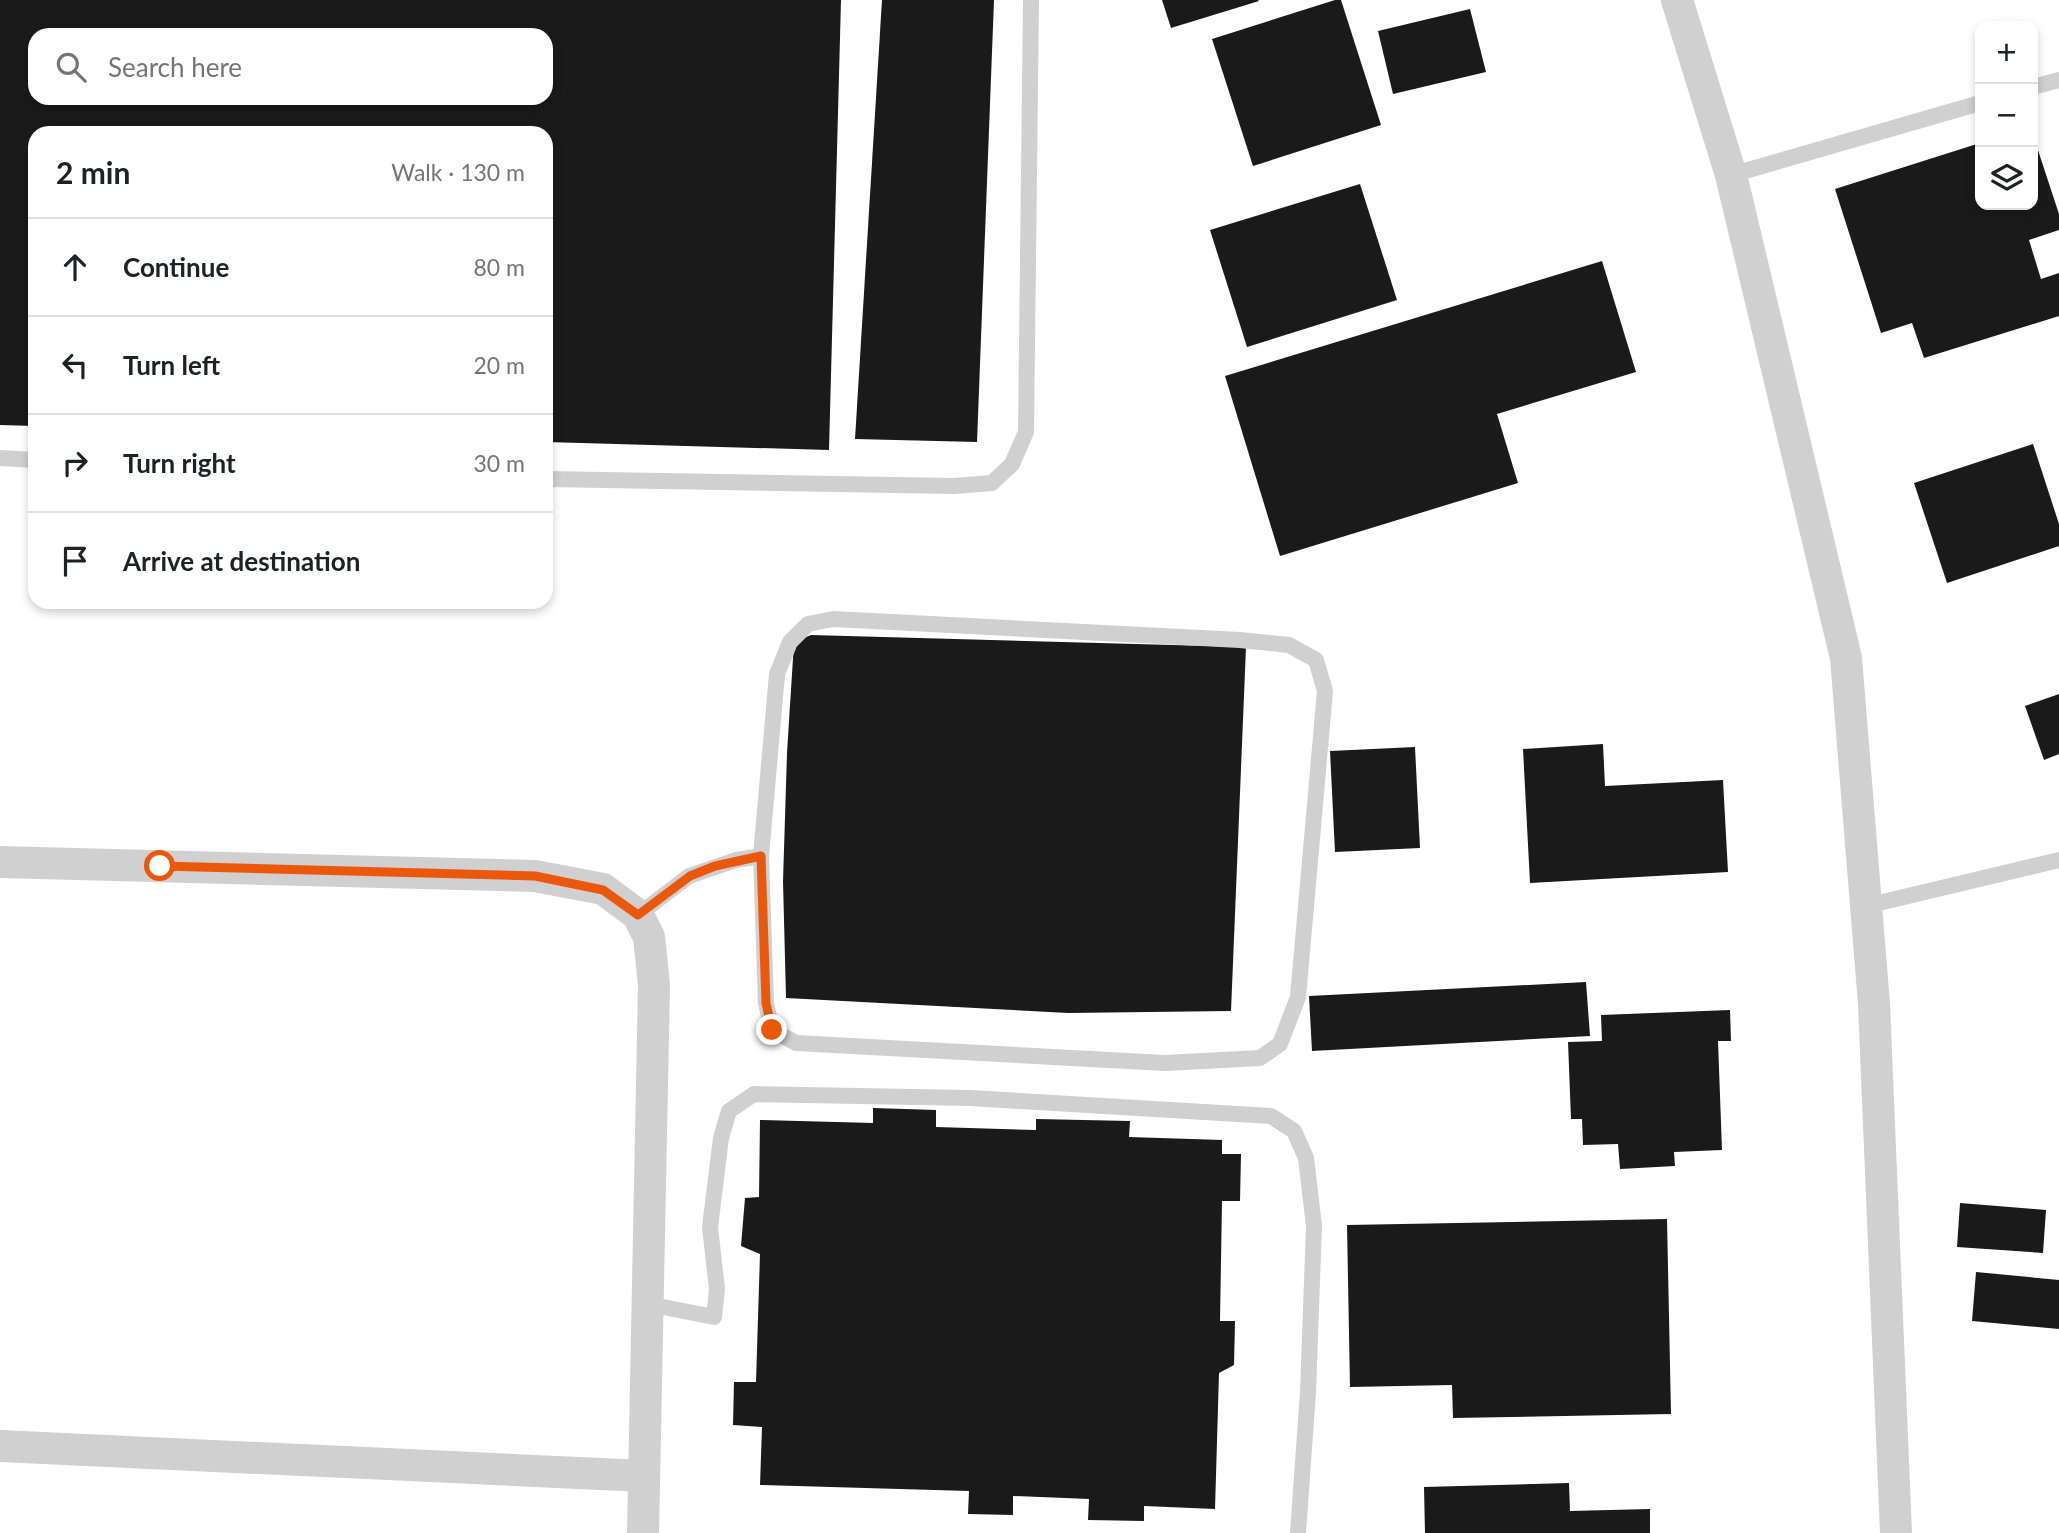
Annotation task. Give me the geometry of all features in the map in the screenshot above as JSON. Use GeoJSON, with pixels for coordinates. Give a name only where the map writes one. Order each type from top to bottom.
{"type":"FeatureCollection","features":[{"type":"Feature","properties":{"kind":"street"},"geometry":{"type":"LineString","coordinates":[[1677,0],[1731,175],[1846,658],[1874,1004],[1896,1533]]}},
{"type":"Feature","properties":{"kind":"street"},"geometry":{"type":"LineString","coordinates":[[0,862],[535,876],[603,890],[638,915],[649,937],[654,985],[643,1533]]}},
{"type":"Feature","properties":{"kind":"street"},"geometry":{"type":"LineString","coordinates":[[0,1446],[645,1476]]}},
{"type":"Feature","properties":{"kind":"lane"},"geometry":{"type":"LineString","coordinates":[[553,479],[954,486],[992,483],[1012,464],[1026,432],[1031,0]]}},
{"type":"Feature","properties":{"kind":"lane"},"geometry":{"type":"LineString","coordinates":[[2038,86],[2059,80]]}},
{"type":"Feature","properties":{"kind":"lane"},"geometry":{"type":"LineString","coordinates":[[1731,175],[1975,104]]}},
{"type":"Feature","properties":{"kind":"lane"},"geometry":{"type":"LineString","coordinates":[[0,458],[28,460]]}},
{"type":"Feature","properties":{"kind":"lane"},"geometry":{"type":"LineString","coordinates":[[833,619],[1240,640],[1289,645],[1316,660],[1325,691],[1298,997],[1280,1044],[1260,1058],[1166,1063],[796,1043],[772,1030],[766,1003],[761,856],[777,674],[790,642],[808,624],[833,619]]}},
{"type":"Feature","properties":{"kind":"lane"},"geometry":{"type":"LineString","coordinates":[[638,915],[690,876],[715,866],[761,856]]}},
{"type":"Feature","properties":{"kind":"lane"},"geometry":{"type":"LineString","coordinates":[[1866,906],[2059,860]]}},
{"type":"Feature","properties":{"kind":"lane"},"geometry":{"type":"LineString","coordinates":[[648,1304],[714,1317],[717,1289],[710,1227],[721,1138],[729,1111],[754,1094],[971,1098],[1271,1116],[1294,1131],[1306,1158],[1314,1226],[1308,1392],[1298,1533]]}},
{"type":"Feature","properties":{"kind":"building"},"geometry":{"type":"Polygon","coordinates":[[[0,0],[841,0],[829,450],[553,442],[553,126],[28,126],[28,426],[0,425],[0,0]]]}},
{"type":"Feature","properties":{"kind":"building"},"geometry":{"type":"Polygon","coordinates":[[[882,0],[994,0],[977,442],[855,439],[882,0]]]}},
{"type":"Feature","properties":{"kind":"building"},"geometry":{"type":"Polygon","coordinates":[[[1162,0],[1258,0],[1259,1],[1171,28],[1162,0]]]}},
{"type":"Feature","properties":{"kind":"building"},"geometry":{"type":"Polygon","coordinates":[[[1341,0],[1381,125],[1253,166],[1212,39],[1341,0]]]}},
{"type":"Feature","properties":{"kind":"building"},"geometry":{"type":"Polygon","coordinates":[[[1470,9],[1486,72],[1393,94],[1378,31],[1470,9]]]}},
{"type":"Feature","properties":{"kind":"building"},"geometry":{"type":"Polygon","coordinates":[[[1975,145],[1975,210],[2038,210],[2038,150],[2059,214],[2059,230],[2029,240],[2041,279],[2059,273],[2059,316],[1924,358],[1912,323],[1881,333],[1835,189],[1975,145]]]}},
{"type":"Feature","properties":{"kind":"building"},"geometry":{"type":"Polygon","coordinates":[[[1360,184],[1397,300],[1247,347],[1210,230],[1360,184]]]}},
{"type":"Feature","properties":{"kind":"building"},"geometry":{"type":"Polygon","coordinates":[[[1602,261],[1636,372],[1497,414],[1518,483],[1280,556],[1225,376],[1602,261]]]}},
{"type":"Feature","properties":{"kind":"building"},"geometry":{"type":"Polygon","coordinates":[[[2033,444],[2059,524],[2059,546],[1947,583],[1914,483],[2033,444]]]}},
{"type":"Feature","properties":{"kind":"building"},"geometry":{"type":"Polygon","coordinates":[[[811,635],[1246,647],[1231,1011],[1068,1013],[786,998],[783,881],[794,642],[811,635]]]}},
{"type":"Feature","properties":{"kind":"building"},"geometry":{"type":"Polygon","coordinates":[[[2059,694],[2059,754],[2044,760],[2025,706],[2059,694]]]}},
{"type":"Feature","properties":{"kind":"building"},"geometry":{"type":"Polygon","coordinates":[[[1603,744],[1605,786],[1723,780],[1728,872],[1530,883],[1523,749],[1603,744]]]}},
{"type":"Feature","properties":{"kind":"building"},"geometry":{"type":"Polygon","coordinates":[[[1415,747],[1420,848],[1335,852],[1330,751],[1415,747]]]}},
{"type":"Feature","properties":{"kind":"building"},"geometry":{"type":"Polygon","coordinates":[[[1586,982],[1590,1036],[1312,1051],[1309,996],[1586,982]]]}},
{"type":"Feature","properties":{"kind":"building"},"geometry":{"type":"Polygon","coordinates":[[[1730,1010],[1731,1041],[1718,1041],[1722,1150],[1674,1152],[1675,1166],[1620,1169],[1618,1144],[1583,1145],[1582,1119],[1571,1119],[1568,1042],[1602,1041],[1601,1015],[1730,1010]]]}},
{"type":"Feature","properties":{"kind":"building"},"geometry":{"type":"Polygon","coordinates":[[[873,1108],[936,1110],[936,1127],[1036,1130],[1036,1119],[1130,1121],[1129,1137],[1222,1140],[1222,1154],[1241,1154],[1240,1201],[1222,1201],[1220,1321],[1235,1321],[1234,1365],[1219,1373],[1215,1509],[1144,1506],[1144,1521],[1088,1520],[1089,1499],[1013,1496],[1013,1515],[968,1514],[969,1491],[760,1485],[762,1427],[733,1425],[734,1382],[756,1382],[760,1254],[741,1246],[745,1198],[759,1197],[760,1120],[873,1123],[873,1108]]]}},
{"type":"Feature","properties":{"kind":"building"},"geometry":{"type":"Polygon","coordinates":[[[1960,1203],[2046,1210],[2043,1253],[1957,1247],[1960,1203]]]}},
{"type":"Feature","properties":{"kind":"building"},"geometry":{"type":"Polygon","coordinates":[[[1667,1219],[1671,1414],[1453,1418],[1452,1385],[1350,1387],[1347,1225],[1667,1219]]]}},
{"type":"Feature","properties":{"kind":"building"},"geometry":{"type":"Polygon","coordinates":[[[1976,1272],[2059,1280],[2059,1329],[1972,1321],[1976,1272]]]}},
{"type":"Feature","properties":{"kind":"building"},"geometry":{"type":"Polygon","coordinates":[[[1569,1483],[1570,1511],[1650,1509],[1650,1533],[1425,1533],[1424,1487],[1569,1483]]]}},
{"type":"Feature","properties":{"kind":"route"},"geometry":{"type":"LineString","coordinates":[[160,866],[535,876],[603,890],[638,915],[690,876],[736,860],[761,856],[766,1003],[772,1030]]}}]}
